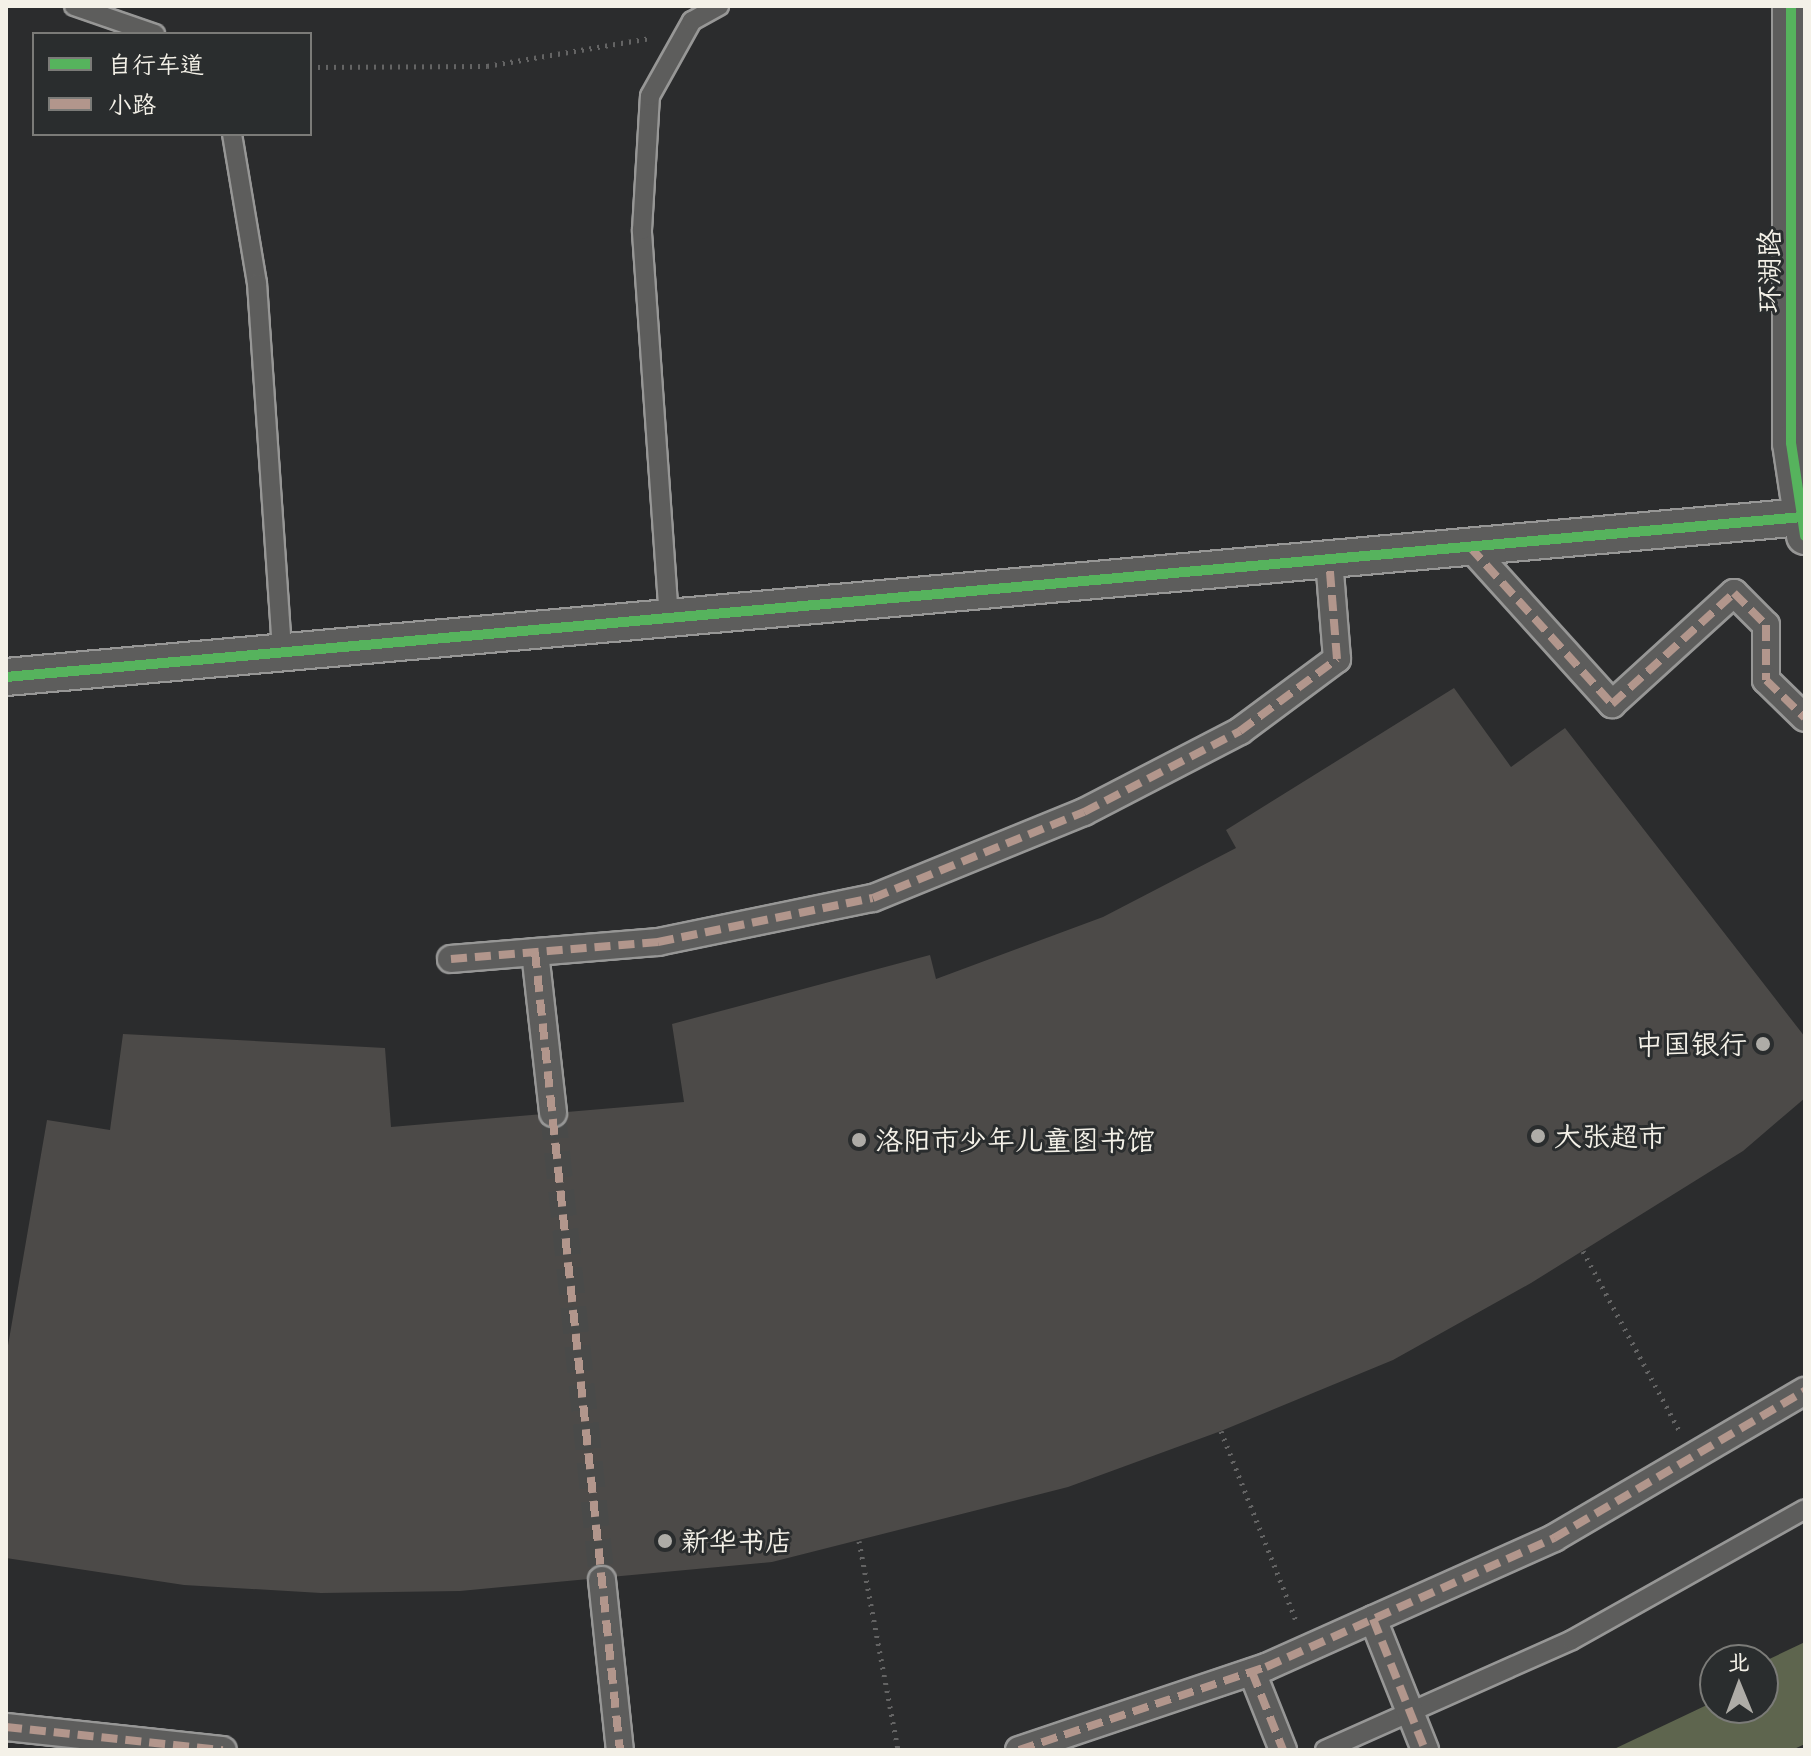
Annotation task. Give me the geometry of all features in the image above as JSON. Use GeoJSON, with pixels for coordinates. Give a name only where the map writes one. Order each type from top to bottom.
{"type":"FeatureCollection","features":[{"type":"Feature","properties":{"kind":"street","name":"环湖路"},"geometry":{"type":"LineString","coordinates":[[1791,6],[1791,443],[1803,526]]}},
{"type":"Feature","properties":{"kind":"street"},"geometry":{"type":"LineString","coordinates":[[6,677],[282,650],[669,619],[1470,547],[1803,526]]}},
{"type":"Feature","properties":{"kind":"street"},"geometry":{"type":"LineString","coordinates":[[1470,547],[1612,704],[1734,593],[1766,625],[1766,680],[1805,718]]}},
{"type":"Feature","properties":{"kind":"street"},"geometry":{"type":"LineString","coordinates":[[451,959],[658,942],[873,898],[1084,812],[1240,731],[1337,659],[1329,559]]}},
{"type":"Feature","properties":{"kind":"street"},"geometry":{"type":"LineString","coordinates":[[535,952],[553,1113]]}},
{"type":"Feature","properties":{"kind":"street"},"geometry":{"type":"LineString","coordinates":[[1019,1750],[1252,1672],[1554,1538],[1805,1391]]}},
{"type":"Feature","properties":{"kind":"street"},"geometry":{"type":"LineString","coordinates":[[602,1580],[620,1750]]}},
{"type":"Feature","properties":{"kind":"street"},"geometry":{"type":"LineString","coordinates":[[1373,1619],[1425,1750]]}},
{"type":"Feature","properties":{"kind":"street"},"geometry":{"type":"LineString","coordinates":[[1252,1672],[1283,1750]]}},
{"type":"Feature","properties":{"kind":"street"},"geometry":{"type":"LineString","coordinates":[[6,1727],[223,1750]]}},
{"type":"Feature","properties":{"kind":"lane"},"geometry":{"type":"LineString","coordinates":[[74,6],[149,32]]}},
{"type":"Feature","properties":{"kind":"lane"},"geometry":{"type":"LineString","coordinates":[[669,619],[642,230],[650,96],[692,21],[719,6]]}},
{"type":"Feature","properties":{"kind":"lane"},"geometry":{"type":"LineString","coordinates":[[232,136],[257,283],[282,650]]}},
{"type":"Feature","properties":{"kind":"lane"},"geometry":{"type":"LineString","coordinates":[[1325,1750],[1411,1715],[1572,1640],[1805,1509]]}},
{"type":"Feature","properties":{"kind":"path"},"geometry":{"type":"LineString","coordinates":[[312,67],[487,66],[668,35],[692,21]]}},
{"type":"Feature","properties":{"kind":"path"},"geometry":{"type":"LineString","coordinates":[[1583,1251],[1693,1457]]}},
{"type":"Feature","properties":{"kind":"path"},"geometry":{"type":"LineString","coordinates":[[1221,1431],[1307,1649]]}},
{"type":"Feature","properties":{"kind":"path"},"geometry":{"type":"LineString","coordinates":[[859,1541],[898,1750]]}},
{"type":"Feature","properties":{"kind":"green space"},"geometry":{"type":"Polygon","coordinates":[[[1805,1642],[1805,1744],[1792,1750],[1612,1750],[1699,1709],[1699,1724],[1779,1724],[1779,1654],[1805,1642]]]}},
{"type":"Feature","properties":{"kind":"building"},"geometry":{"type":"Polygon","coordinates":[[[1454,688],[1511,767],[1565,728],[1805,1037],[1805,1098],[1743,1151],[1531,1283],[1393,1360],[1221,1431],[1068,1487],[772,1562],[460,1591],[321,1593],[184,1585],[6,1558],[6,1357],[47,1120],[110,1130],[123,1034],[385,1048],[391,1127],[684,1102],[672,1024],[930,955],[936,979],[1103,917],[1236,848],[1226,830],[1454,688]]]}},
{"type":"Feature","properties":{"kind":"tunnel"},"geometry":{"type":"LineString","coordinates":[[553,1113],[602,1580]]}},
{"type":"Feature","properties":{"kind":"marked path"},"geometry":{"type":"LineString","coordinates":[[1470,547],[1612,704],[1734,593],[1766,625],[1766,680],[1805,718]]}},
{"type":"Feature","properties":{"kind":"marked path"},"geometry":{"type":"LineString","coordinates":[[451,959],[658,942],[873,898],[1084,812],[1240,731],[1337,659],[1329,559]]}},
{"type":"Feature","properties":{"kind":"marked path"},"geometry":{"type":"LineString","coordinates":[[535,952],[620,1750]]}},
{"type":"Feature","properties":{"kind":"marked path"},"geometry":{"type":"LineString","coordinates":[[1019,1750],[1266,1667],[1554,1538],[1805,1391]]}},
{"type":"Feature","properties":{"kind":"marked path"},"geometry":{"type":"LineString","coordinates":[[1373,1619],[1425,1750]]}},
{"type":"Feature","properties":{"kind":"marked path"},"geometry":{"type":"LineString","coordinates":[[1252,1672],[1283,1750]]}},
{"type":"Feature","properties":{"kind":"marked path"},"geometry":{"type":"LineString","coordinates":[[6,1727],[223,1750]]}},
{"type":"Feature","properties":{"kind":"cycle path"},"geometry":{"type":"LineString","coordinates":[[1791,6],[1791,443],[1805,536]]}},
{"type":"Feature","properties":{"kind":"cycle path"},"geometry":{"type":"LineString","coordinates":[[6,677],[1801,517]]}},
{"type":"Feature","properties":{"kind":"place","name":"中国银行"},"geometry":{"type":"Point","coordinates":[1763,1044]}},
{"type":"Feature","properties":{"kind":"place","name":"大张超市"},"geometry":{"type":"Point","coordinates":[1538,1136]}},
{"type":"Feature","properties":{"kind":"place","name":"洛阳市少年儿童图书馆"},"geometry":{"type":"Point","coordinates":[859,1140]}},
{"type":"Feature","properties":{"kind":"place","name":"新华书店"},"geometry":{"type":"Point","coordinates":[665,1541]}}]}
